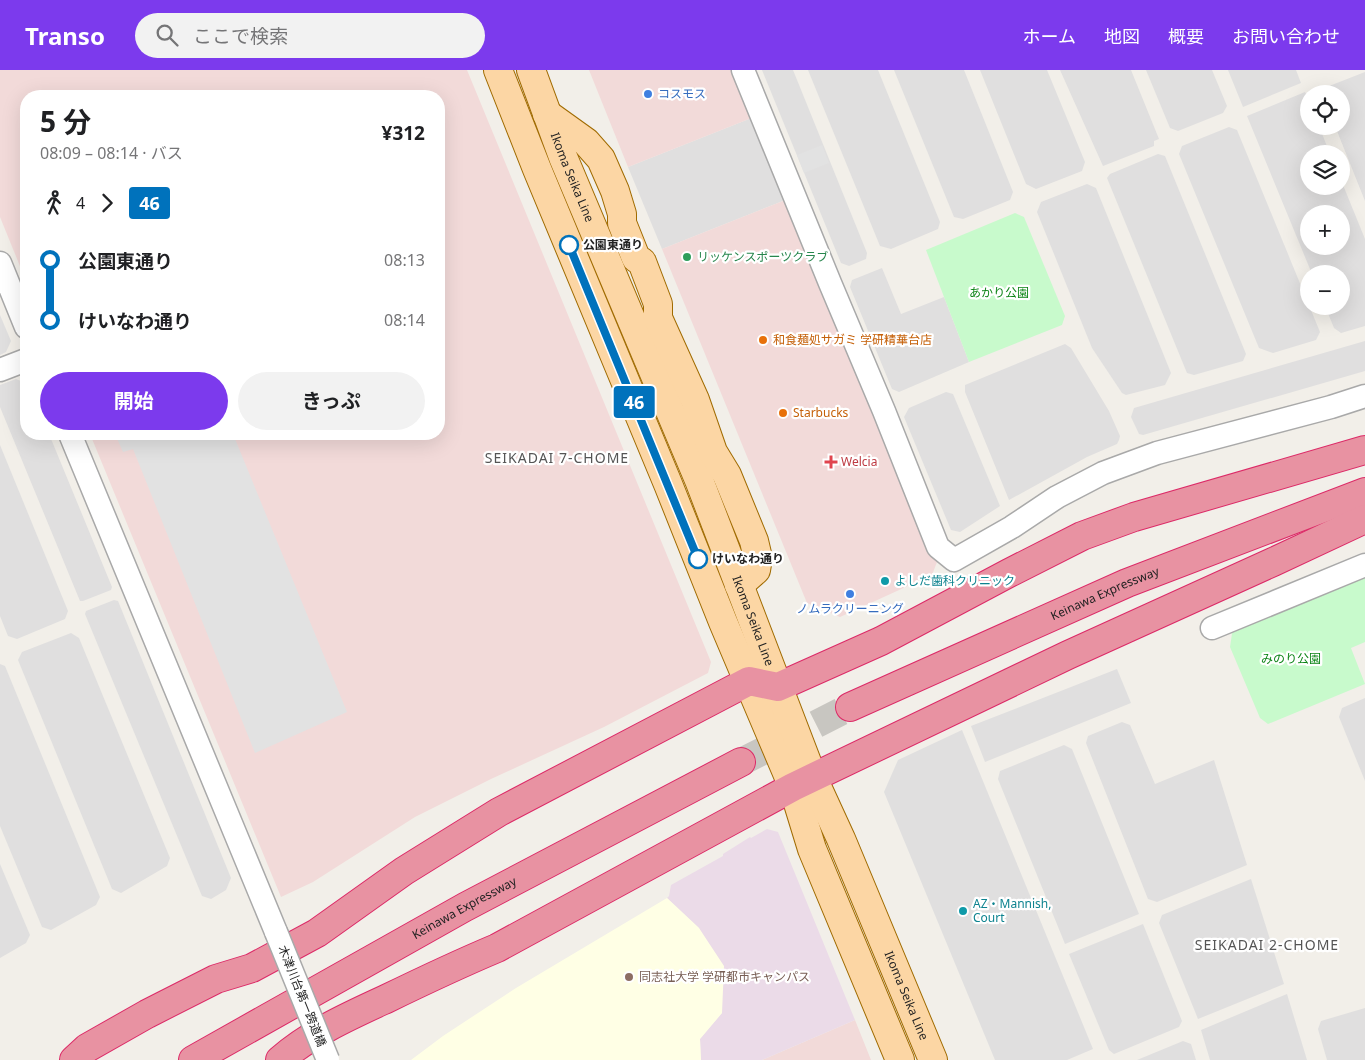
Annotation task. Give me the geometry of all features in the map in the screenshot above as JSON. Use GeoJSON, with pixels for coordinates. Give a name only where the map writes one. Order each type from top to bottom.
{"type":"FeatureCollection","features":[{"type":"Feature","properties":{"kind":"highway"},"geometry":{"type":"LineString","coordinates":[[74,1060],[87,1048],[181,996],[216,978],[252,968],[317,933],[404,871],[499,812],[749,681],[778,687],[880,642],[1008,573],[1082,536],[1134,517],[1365,450]]}},
{"type":"Feature","properties":{"kind":"highway","name":"Keinawa Expressway"},"geometry":{"type":"LineString","coordinates":[[1365,492],[1127,582],[852,712],[1144,586],[1365,505]]}},
{"type":"Feature","properties":{"kind":"highway"},"geometry":{"type":"LineString","coordinates":[[280,1060],[306,1040],[460,963],[497,948],[803,783],[1068,655],[1365,519]]}},
{"type":"Feature","properties":{"kind":"highway","name":"Keinawa Expressway"},"geometry":{"type":"LineString","coordinates":[[193,1060],[465,907],[743,766],[468,916],[211,1060]]}},
{"type":"Feature","properties":{"kind":"main road","name":"Ikoma Seika Line"},"geometry":{"type":"LineString","coordinates":[[498,70],[541,179],[749,681],[803,783],[842,839],[933,1060]]}},
{"type":"Feature","properties":{"kind":"main road","name":"Ikoma Seika Line"},"geometry":{"type":"LineString","coordinates":[[531,70],[563,158],[700,480],[778,687],[803,783],[812,849],[900,1060]]}},
{"type":"Feature","properties":{"kind":"main road"},"geometry":{"type":"LineString","coordinates":[[547,114],[586,142],[601,159],[622,214],[622,223],[636,258],[642,262],[658,304],[658,318],[695,400],[713,452],[727,475],[754,541],[758,558],[756,570],[739,585]]}},
{"type":"Feature","properties":{"kind":"main road"},"geometry":{"type":"LineString","coordinates":[[649,361],[686,382]]}},
{"type":"Feature","properties":{"kind":"street"},"geometry":{"type":"LineString","coordinates":[[743,70],[938,547],[954,560],[1012,528],[1057,497],[1103,472],[1157,453],[1331,407],[1365,396]]}},
{"type":"Feature","properties":{"kind":"street"},"geometry":{"type":"LineString","coordinates":[[0,263],[20,312]]}},
{"type":"Feature","properties":{"kind":"street"},"geometry":{"type":"LineString","coordinates":[[0,370],[20,362]]}},
{"type":"Feature","properties":{"kind":"street","name":"木津川台第一跨道橋"},"geometry":{"type":"LineString","coordinates":[[72,440],[328,1060]]}},
{"type":"Feature","properties":{"kind":"street"},"geometry":{"type":"LineString","coordinates":[[1212,628],[1365,565]]}},
{"type":"Feature","properties":{"kind":"shaded area"},"geometry":{"type":"Polygon","coordinates":[[[0,70],[467,70],[711,662],[708,673],[604,727],[491,779],[415,817],[313,882],[281,897],[92,440],[445,440],[445,90],[20,90],[20,266],[0,217],[0,70]]]}},
{"type":"Feature","properties":{"kind":"shaded area"},"geometry":{"type":"Polygon","coordinates":[[[589,70],[735,70],[754,117],[628,167],[589,70]]]}},
{"type":"Feature","properties":{"kind":"shaded area"},"geometry":{"type":"Polygon","coordinates":[[[762,70],[793,70],[867,253],[866,259],[849,266],[841,263],[762,70]]]}},
{"type":"Feature","properties":{"kind":"shaded area"},"geometry":{"type":"Polygon","coordinates":[[[808,70],[878,70],[940,222],[938,229],[891,249],[880,246],[808,70]]]}},
{"type":"Feature","properties":{"kind":"shaded area"},"geometry":{"type":"Polygon","coordinates":[[[894,70],[964,70],[1013,192],[1010,200],[963,219],[954,217],[894,70]]]}},
{"type":"Feature","properties":{"kind":"shaded area"},"geometry":{"type":"Polygon","coordinates":[[[980,70],[1047,70],[1085,162],[1082,171],[1036,189],[1026,184],[980,70]]]}},
{"type":"Feature","properties":{"kind":"shaded area"},"geometry":{"type":"Polygon","coordinates":[[[1060,70],[1131,70],[1159,139],[1154,141],[1154,146],[1103,166],[1060,70]]]}},
{"type":"Feature","properties":{"kind":"shaded area"},"geometry":{"type":"Polygon","coordinates":[[[1146,70],[1212,70],[1227,106],[1223,113],[1178,131],[1170,128],[1146,70]]]}},
{"type":"Feature","properties":{"kind":"shaded area"},"geometry":{"type":"Polygon","coordinates":[[[1228,70],[1296,70],[1301,83],[1243,107],[1228,70]]]}},
{"type":"Feature","properties":{"kind":"shaded area"},"geometry":{"type":"Polygon","coordinates":[[[1365,72],[1365,201],[1350,164],[1350,145],[1343,145],[1339,135],[1350,135],[1350,85],[1332,85],[1365,72]]]}},
{"type":"Feature","properties":{"kind":"shaded area"},"geometry":{"type":"Polygon","coordinates":[[[1300,94],[1300,135],[1323,135],[1326,145],[1300,145],[1300,195],[1347,195],[1365,239],[1365,326],[1341,333],[1334,328],[1329,315],[1350,315],[1350,265],[1308,265],[1304,255],[1350,255],[1350,205],[1300,205],[1300,245],[1247,116],[1300,94]]]}},
{"type":"Feature","properties":{"kind":"shaded area"},"geometry":{"type":"Polygon","coordinates":[[[754,117],[788,199],[662,249],[628,167],[754,117]]]}},
{"type":"Feature","properties":{"kind":"shaded area"},"geometry":{"type":"Polygon","coordinates":[[[1229,127],[1237,130],[1300,283],[1300,315],[1313,315],[1320,332],[1316,340],[1273,353],[1259,348],[1179,154],[1182,146],[1229,127]]]}},
{"type":"Feature","properties":{"kind":"shaded area"},"geometry":{"type":"Polygon","coordinates":[[[822,145],[829,163],[804,173],[797,155],[822,145]]]}},
{"type":"Feature","properties":{"kind":"shaded area"},"geometry":{"type":"Polygon","coordinates":[[[1158,154],[1165,156],[1246,354],[1243,361],[1194,375],[1187,373],[1107,178],[1110,174],[1158,154]]]}},
{"type":"Feature","properties":{"kind":"shaded area"},"geometry":{"type":"Polygon","coordinates":[[[1087,184],[1096,188],[1171,373],[1165,385],[1126,395],[1122,393],[1092,348],[1037,212],[1041,202],[1087,184]]]}},
{"type":"Feature","properties":{"kind":"shaded area"},"geometry":{"type":"Polygon","coordinates":[[[788,199],[937,562],[932,575],[840,617],[807,603],[662,249],[788,199]]]}},
{"type":"Feature","properties":{"kind":"shaded area"},"geometry":{"type":"Polygon","coordinates":[[[882,268],[901,314],[944,297],[969,362],[899,392],[892,389],[850,287],[852,280],[882,268]]]}},
{"type":"Feature","properties":{"kind":"shaded area"},"geometry":{"type":"Polygon","coordinates":[[[0,315],[11,341],[6,352],[0,355],[0,315]]]}},
{"type":"Feature","properties":{"kind":"shaded area"},"geometry":{"type":"Polygon","coordinates":[[[1365,341],[1365,371],[1143,435],[1139,434],[1131,417],[1134,408],[1365,341]]]}},
{"type":"Feature","properties":{"kind":"shaded area"},"geometry":{"type":"Polygon","coordinates":[[[1065,344],[1071,348],[1109,411],[1120,436],[1119,440],[1117,444],[1087,457],[1009,500],[965,392],[965,385],[1065,344]]]}},
{"type":"Feature","properties":{"kind":"shaded area"},"geometry":{"type":"Polygon","coordinates":[[[16,379],[20,381],[20,440],[51,440],[112,587],[111,590],[80,601],[0,407],[0,385],[16,379]]]}},
{"type":"Feature","properties":{"kind":"shaded area"},"geometry":{"type":"Polygon","coordinates":[[[946,392],[953,394],[1000,506],[960,532],[951,530],[904,417],[909,408],[946,392]]]}},
{"type":"Feature","properties":{"kind":"shaded area"},"geometry":{"type":"Polygon","coordinates":[[[118,440],[235,440],[347,712],[255,753],[133,449],[123,452],[118,440]]]}},
{"type":"Feature","properties":{"kind":"shaded area"},"geometry":{"type":"Polygon","coordinates":[[[0,445],[68,611],[65,619],[17,639],[8,636],[0,616],[0,445]]]}},
{"type":"Feature","properties":{"kind":"shaded area"},"geometry":{"type":"Polygon","coordinates":[[[114,600],[118,601],[231,878],[226,890],[211,899],[202,896],[85,614],[86,611],[114,600]]]}},
{"type":"Feature","properties":{"kind":"shaded area"},"geometry":{"type":"Polygon","coordinates":[[[71,633],[79,638],[170,858],[167,866],[121,893],[112,889],[18,660],[22,652],[71,633]]]}},
{"type":"Feature","properties":{"kind":"shaded area"},"geometry":{"type":"Polygon","coordinates":[[[0,664],[5,666],[100,897],[96,905],[51,930],[42,927],[0,826],[0,664]]]}},
{"type":"Feature","properties":{"kind":"shaded area"},"geometry":{"type":"Polygon","coordinates":[[[1117,669],[1131,703],[985,762],[971,726],[1117,669]]]}},
{"type":"Feature","properties":{"kind":"shaded area"},"geometry":{"type":"Polygon","coordinates":[[[1365,698],[1365,781],[1339,717],[1342,708],[1365,698]]]}},
{"type":"Feature","properties":{"kind":"shaded area"},"geometry":{"type":"Polygon","coordinates":[[[1122,722],[1130,725],[1155,784],[1214,760],[1247,865],[1157,902],[1148,899],[1086,743],[1088,736],[1122,722]]]}},
{"type":"Feature","properties":{"kind":"shaded area"},"geometry":{"type":"Polygon","coordinates":[[[962,730],[1093,1049],[1067,1060],[995,1060],[884,792],[898,760],[962,730]]]}},
{"type":"Feature","properties":{"kind":"shaded area"},"geometry":{"type":"Polygon","coordinates":[[[1064,745],[1072,749],[1139,914],[1065,944],[998,779],[1000,771],[1064,745]]]}},
{"type":"Feature","properties":{"kind":"shaded area"},"geometry":{"type":"Polygon","coordinates":[[[767,829],[778,832],[855,1020],[762,1060],[701,1060],[700,1039],[722,1013],[699,928],[667,898],[671,885],[723,856],[723,854],[750,837],[767,829]]]}},
{"type":"Feature","properties":{"kind":"shaded area"},"geometry":{"type":"Polygon","coordinates":[[[0,864],[30,935],[26,943],[0,958],[0,864]]]}},
{"type":"Feature","properties":{"kind":"shaded area"},"geometry":{"type":"Polygon","coordinates":[[[1251,879],[1284,984],[1198,1019],[1159,923],[1162,915],[1251,879]]]}},
{"type":"Feature","properties":{"kind":"shaded area","name":"同志社大学 学研都市キャンパス"},"geometry":{"type":"Polygon","coordinates":[[[667,898],[699,928],[724,966],[722,1013],[700,1039],[701,1060],[411,1060],[443,1036],[516,988],[667,898]]]}},
{"type":"Feature","properties":{"kind":"shaded area"},"geometry":{"type":"Polygon","coordinates":[[[1143,924],[1182,1021],[1179,1027],[1114,1054],[1109,1050],[1069,954],[1143,924]]]}},
{"type":"Feature","properties":{"kind":"shaded area"},"geometry":{"type":"Polygon","coordinates":[[[1287,994],[1307,1060],[1210,1060],[1201,1030],[1287,994]]]}},
{"type":"Feature","properties":{"kind":"shaded area"},"geometry":{"type":"Polygon","coordinates":[[[1365,1008],[1365,1060],[1327,1060],[1318,1029],[1321,1021],[1365,1008]]]}},
{"type":"Feature","properties":{"kind":"shaded area"},"geometry":{"type":"Polygon","coordinates":[[[855,1020],[871,1060],[762,1060],[855,1020]]]}},
{"type":"Feature","properties":{"kind":"shaded area"},"geometry":{"type":"Polygon","coordinates":[[[1183,1041],[1191,1044],[1196,1060],[1137,1060],[1183,1041]]]}},
{"type":"Feature","properties":{"kind":"green space","name":"あかり公園"},"geometry":{"type":"Polygon","coordinates":[[[1015,213],[1024,217],[1065,316],[1062,325],[969,362],[926,250],[1015,213]]]}},
{"type":"Feature","properties":{"kind":"green space","name":"みのり公園"},"geometry":{"type":"Polygon","coordinates":[[[1365,574],[1365,642],[1351,648],[1365,684],[1268,724],[1260,718],[1230,647],[1233,627],[1365,574]]]}},
{"type":"Feature","properties":{"kind":"tunnel"},"geometry":{"type":"LineString","coordinates":[[741,762],[850,707]]}},
{"type":"Feature","properties":{"kind":"bus line","name":"46"},"geometry":{"type":"LineString","coordinates":[[569,245],[698,559]]}},
{"type":"Feature","properties":{"kind":"place","name":"コスモス"},"geometry":{"type":"Point","coordinates":[648,94]}},
{"type":"Feature","properties":{"kind":"place","name":"公園東通り"},"geometry":{"type":"Point","coordinates":[569,245]}},
{"type":"Feature","properties":{"kind":"place","name":"リッケンスポーツクラブ"},"geometry":{"type":"Point","coordinates":[687,257]}},
{"type":"Feature","properties":{"kind":"place","name":"和食麺処サガミ 学研精華台店"},"geometry":{"type":"Point","coordinates":[763,340]}},
{"type":"Feature","properties":{"kind":"place","name":"Starbucks"},"geometry":{"type":"Point","coordinates":[783,413]}},
{"type":"Feature","properties":{"kind":"place","name":"Welcia"},"geometry":{"type":"Point","coordinates":[831,462]}},
{"type":"Feature","properties":{"kind":"place","name":"けいなわ通り"},"geometry":{"type":"Point","coordinates":[698,559]}},
{"type":"Feature","properties":{"kind":"place","name":"よしだ歯科クリニック"},"geometry":{"type":"Point","coordinates":[885,581]}},
{"type":"Feature","properties":{"kind":"place","name":"ノムラクリーニング"},"geometry":{"type":"Point","coordinates":[850,594]}},
{"type":"Feature","properties":{"kind":"place","name":"AZ・Mannish, Court"},"geometry":{"type":"Point","coordinates":[963,911]}},
{"type":"Feature","properties":{"kind":"place","name":"同志社大学 学研都市キャンパス"},"geometry":{"type":"Point","coordinates":[629,977]}},
{"type":"Feature","properties":{"kind":"district","name":"SEIKADAI 7-CHOME"},"geometry":{"type":"Point","coordinates":[557,458]}},
{"type":"Feature","properties":{"kind":"district","name":"SEIKADAI 2-CHOME"},"geometry":{"type":"Point","coordinates":[1267,945]}}]}
